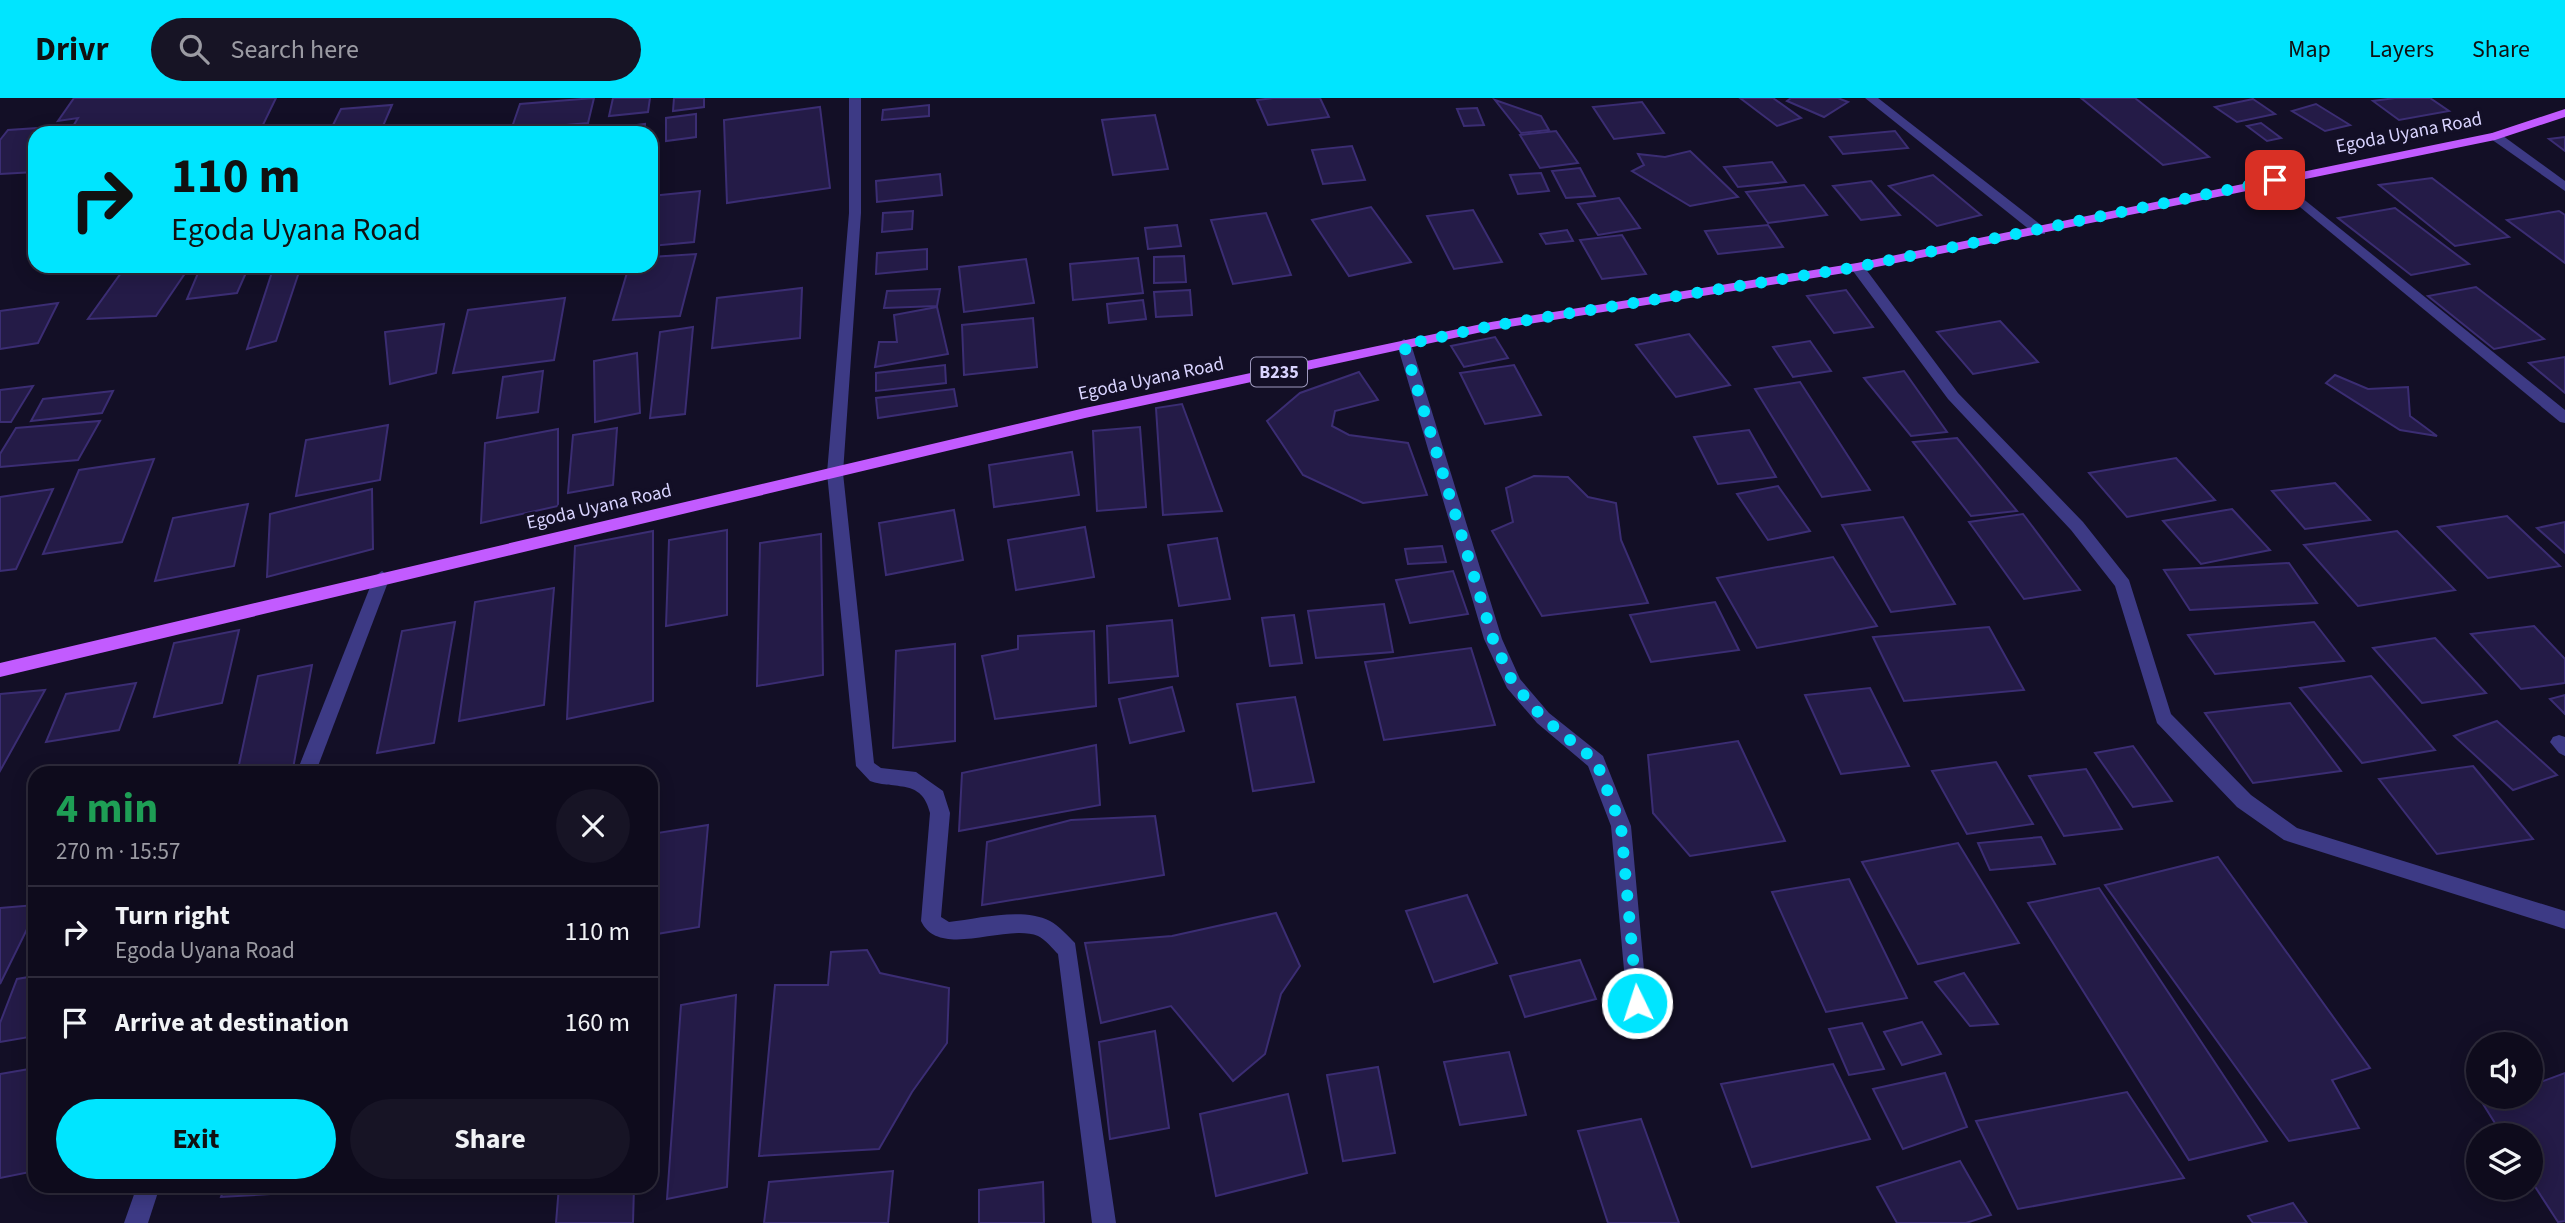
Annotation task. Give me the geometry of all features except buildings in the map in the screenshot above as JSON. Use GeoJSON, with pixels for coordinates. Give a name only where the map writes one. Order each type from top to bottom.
{"type":"FeatureCollection","features":[{"type":"Feature","properties":{"kind":"main road","name":"Egoda Uyana Road"},"geometry":{"type":"LineString","coordinates":[[0,670],[382,577],[1085,414],[1491,326],[1857,267],[2040,231],[2495,136],[2565,113]]}},
{"type":"Feature","properties":{"kind":"street"},"geometry":{"type":"LineString","coordinates":[[855,98],[855,213],[835,473],[864,766],[877,776],[909,777],[936,797],[940,813],[931,921],[946,931],[1020,924],[1045,928],[1068,950],[1104,1223]]}},
{"type":"Feature","properties":{"kind":"street"},"geometry":{"type":"LineString","coordinates":[[1871,98],[2040,231]]}},
{"type":"Feature","properties":{"kind":"street"},"geometry":{"type":"LineString","coordinates":[[2495,136],[2565,187]]}},
{"type":"Feature","properties":{"kind":"street"},"geometry":{"type":"LineString","coordinates":[[2275,180],[2565,418]]}},
{"type":"Feature","properties":{"kind":"street"},"geometry":{"type":"LineString","coordinates":[[1857,267],[1953,396],[2077,526],[2123,584],[2162,718],[2245,801],[2291,834],[2565,920]]}},
{"type":"Feature","properties":{"kind":"street"},"geometry":{"type":"LineString","coordinates":[[1404,345],[1493,639],[1513,683],[1543,718],[1596,761],[1621,826],[1637,1003]]}},
{"type":"Feature","properties":{"kind":"street"},"geometry":{"type":"LineString","coordinates":[[308,766],[382,577]]}},
{"type":"Feature","properties":{"kind":"street"},"geometry":{"type":"LineString","coordinates":[[136,1223],[147,1193]]}},
{"type":"Feature","properties":{"kind":"route"},"geometry":{"type":"LineString","coordinates":[[1637,1003],[1621,826],[1596,761],[1543,718],[1513,683],[1493,639],[1404,345],[1491,326],[1857,267],[2275,180]]}}]}
